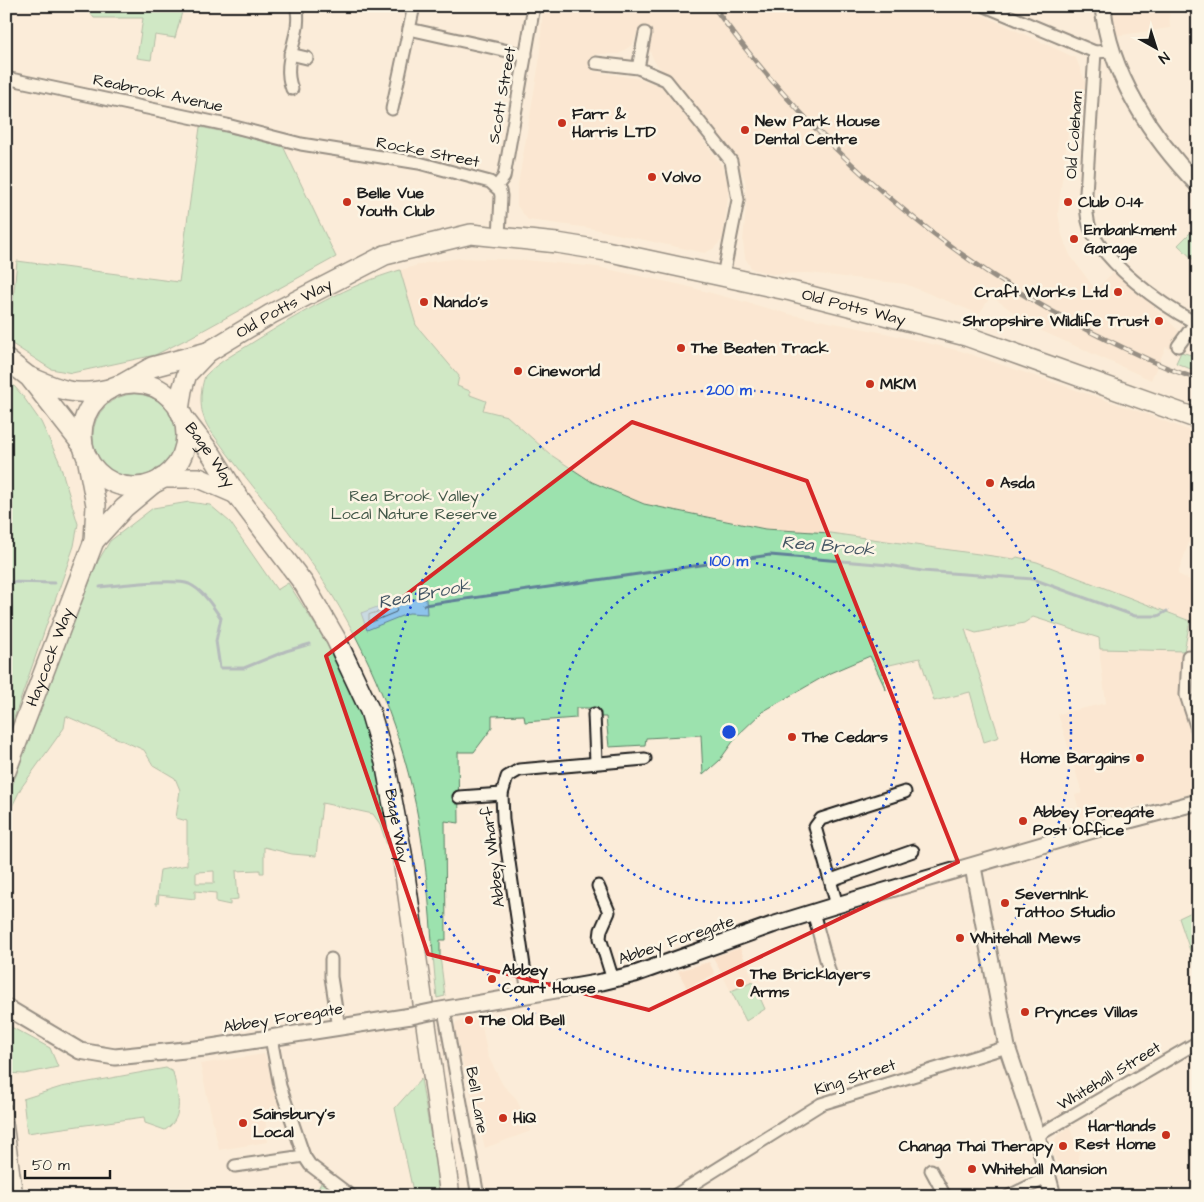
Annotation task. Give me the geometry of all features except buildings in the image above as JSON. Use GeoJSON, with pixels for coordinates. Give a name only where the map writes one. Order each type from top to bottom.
{"type":"FeatureCollection","features":[{"type":"Feature","properties":{"kind":"main road","name":"Old Potts Way"},"geometry":{"type":"LineString","coordinates":[[115,387],[152,368],[208,352],[271,314],[385,254],[471,234],[557,242],[791,291],[966,336],[1198,419]]}},
{"type":"Feature","properties":{"kind":"main road","name":"Old Potts Way"},"geometry":{"type":"LineString","coordinates":[[180,413],[182,390],[187,374],[208,352]]}},
{"type":"Feature","properties":{"kind":"main road"},"geometry":{"type":"LineString","coordinates":[[6,359],[29,377],[102,476],[118,484],[141,486],[160,479],[177,463],[183,451],[185,437],[180,413],[169,397],[157,388],[138,383],[88,394],[65,392],[29,377]]}},
{"type":"Feature","properties":{"kind":"main road"},"geometry":{"type":"LineString","coordinates":[[85,452],[82,426],[86,416],[94,401],[115,387]]}},
{"type":"Feature","properties":{"kind":"main road","name":"Bage Way"},"geometry":{"type":"LineString","coordinates":[[180,413],[212,456],[236,494],[304,584],[336,639],[370,711],[387,771],[402,853],[450,1196]]}},
{"type":"Feature","properties":{"kind":"main road","name":"Haycock Way"},"geometry":{"type":"LineString","coordinates":[[6,771],[94,541],[96,505],[85,452]]}},
{"type":"Feature","properties":{"kind":"main road","name":"Bage Way"},"geometry":{"type":"LineString","coordinates":[[160,479],[199,478],[236,494]]}},
{"type":"Feature","properties":{"kind":"main road","name":"Haycock Way"},"geometry":{"type":"LineString","coordinates":[[94,541],[124,508],[160,479]]}},
{"type":"Feature","properties":{"kind":"street"},"geometry":{"type":"LineString","coordinates":[[292,89],[288,73],[297,19],[296,6]]}},
{"type":"Feature","properties":{"kind":"street"},"geometry":{"type":"LineString","coordinates":[[392,109],[414,6]]}},
{"type":"Feature","properties":{"kind":"street","name":"Scott Street"},"geometry":{"type":"LineString","coordinates":[[496,187],[504,177],[534,6]]}},
{"type":"Feature","properties":{"kind":"street"},"geometry":{"type":"LineString","coordinates":[[985,6],[1095,57],[1111,50]]}},
{"type":"Feature","properties":{"kind":"street"},"geometry":{"type":"LineString","coordinates":[[1103,6],[1104,29],[1111,50],[1127,84],[1154,133],[1198,186]]}},
{"type":"Feature","properties":{"kind":"street"},"geometry":{"type":"LineString","coordinates":[[409,29],[526,55]]}},
{"type":"Feature","properties":{"kind":"street"},"geometry":{"type":"LineString","coordinates":[[638,68],[645,33]]}},
{"type":"Feature","properties":{"kind":"street"},"geometry":{"type":"LineString","coordinates":[[290,54],[307,58]]}},
{"type":"Feature","properties":{"kind":"street","name":"Old Coleham"},"geometry":{"type":"LineString","coordinates":[[1095,57],[1086,193],[1086,210],[1090,227],[1100,245],[1143,288],[1166,306],[1196,320],[1178,346]]}},
{"type":"Feature","properties":{"kind":"street"},"geometry":{"type":"LineString","coordinates":[[596,63],[638,68],[666,80],[731,161],[738,200],[723,276]]}},
{"type":"Feature","properties":{"kind":"street","name":"Reabrook Avenue"},"geometry":{"type":"LineString","coordinates":[[6,78],[227,124],[301,144]]}},
{"type":"Feature","properties":{"kind":"street","name":"Rocke Street"},"geometry":{"type":"LineString","coordinates":[[301,144],[418,164],[490,182],[496,187],[501,196],[499,237]]}},
{"type":"Feature","properties":{"kind":"street"},"geometry":{"type":"LineString","coordinates":[[1188,656],[1186,695],[1198,732]]}},
{"type":"Feature","properties":{"kind":"street"},"geometry":{"type":"LineString","coordinates":[[594,714],[596,762]]}},
{"type":"Feature","properties":{"kind":"street","name":"Abbey Wharf"},"geometry":{"type":"LineString","coordinates":[[528,994],[503,820],[502,794],[507,777],[519,770],[645,759]]}},
{"type":"Feature","properties":{"kind":"street"},"geometry":{"type":"LineString","coordinates":[[837,905],[815,827],[817,822],[821,818],[905,792]]}},
{"type":"Feature","properties":{"kind":"street","name":"Abbey Wharf"},"geometry":{"type":"LineString","coordinates":[[459,797],[502,794]]}},
{"type":"Feature","properties":{"kind":"street","name":"Abbey Foregate"},"geometry":{"type":"LineString","coordinates":[[6,1007],[80,1051],[115,1057],[272,1038],[411,1016],[613,980],[667,964],[772,925],[813,912],[1107,826],[1198,802]]}},
{"type":"Feature","properties":{"kind":"street"},"geometry":{"type":"LineString","coordinates":[[831,880],[913,851]]}},
{"type":"Feature","properties":{"kind":"street"},"geometry":{"type":"LineString","coordinates":[[973,866],[1007,1047],[1037,1136],[1053,1196]]}},
{"type":"Feature","properties":{"kind":"street"},"geometry":{"type":"LineString","coordinates":[[598,886],[609,912],[609,916],[601,930],[600,938],[613,980]]}},
{"type":"Feature","properties":{"kind":"street"},"geometry":{"type":"LineString","coordinates":[[813,912],[830,974]]}},
{"type":"Feature","properties":{"kind":"street"},"geometry":{"type":"LineString","coordinates":[[331,959],[331,976],[339,1028]]}},
{"type":"Feature","properties":{"kind":"street","name":"Bell Lane"},"geometry":{"type":"LineString","coordinates":[[440,1011],[478,1196]]}},
{"type":"Feature","properties":{"kind":"street","name":"Abbey Foregate"},"geometry":{"type":"LineString","coordinates":[[6,1020],[39,1028]]}},
{"type":"Feature","properties":{"kind":"street"},"geometry":{"type":"LineString","coordinates":[[272,1038],[280,1086],[304,1156],[310,1164],[351,1196]]}},
{"type":"Feature","properties":{"kind":"street","name":"Whitehall Street"},"geometry":{"type":"LineString","coordinates":[[1037,1136],[1198,1042]]}},
{"type":"Feature","properties":{"kind":"street","name":"King Street"},"geometry":{"type":"LineString","coordinates":[[674,1196],[821,1104],[1007,1047]]}},
{"type":"Feature","properties":{"kind":"street"},"geometry":{"type":"LineString","coordinates":[[6,1108],[18,1196]]}},
{"type":"Feature","properties":{"kind":"street"},"geometry":{"type":"LineString","coordinates":[[235,1166],[304,1156]]}},
{"type":"Feature","properties":{"kind":"street"},"geometry":{"type":"LineString","coordinates":[[932,1170],[945,1196]]}},
{"type":"Feature","properties":{"kind":"street"},"geometry":{"type":"LineString","coordinates":[[1009,1196],[1048,1177]]}},
{"type":"Feature","properties":{"kind":"highlighted area"},"geometry":{"type":"Polygon","coordinates":[[[632,422],[807,481],[958,862],[649,1010],[428,954],[326,656],[632,422]]]}},
{"type":"Feature","properties":{"kind":"shaded area"},"geometry":{"type":"Polygon","coordinates":[[[543,6],[963,6],[1076,58],[1088,89],[1089,109],[1071,108],[1058,213],[1062,235],[1070,255],[1095,289],[1116,270],[1180,332],[1171,350],[1166,347],[1151,380],[1035,328],[991,296],[979,314],[905,284],[809,273],[770,274],[752,269],[745,258],[743,242],[746,203],[745,180],[736,160],[654,61],[649,49],[650,32],[638,31],[633,44],[619,54],[596,54],[592,71],[641,79],[666,88],[722,166],[729,188],[723,239],[713,249],[704,253],[589,228],[528,220],[517,206],[517,190],[539,63],[543,6]]]}},
{"type":"Feature","properties":{"kind":"shaded area"},"geometry":{"type":"Polygon","coordinates":[[[1109,6],[1169,6],[1170,28],[1115,36],[1109,6]]]}},
{"type":"Feature","properties":{"kind":"shaded area"},"geometry":{"type":"Polygon","coordinates":[[[461,258],[526,260],[598,267],[682,285],[789,314],[885,333],[961,351],[1141,412],[1198,434],[1198,516],[1178,574],[1198,584],[1198,623],[1037,562],[1017,557],[1014,559],[830,533],[765,529],[644,504],[592,482],[551,455],[507,416],[483,410],[470,395],[470,391],[456,386],[373,278],[429,262],[461,258]]]}},
{"type":"Feature","properties":{"kind":"shaded area"},"geometry":{"type":"Polygon","coordinates":[[[1100,649],[1184,651],[1185,698],[1198,750],[1198,793],[1081,818],[1075,795],[1082,793],[1058,714],[1106,703],[1100,649]]]}},
{"type":"Feature","properties":{"kind":"shaded area","name":"The Bricklayers Arms"},"geometry":{"type":"Polygon","coordinates":[[[740,948],[765,1009],[746,1021],[713,957],[740,948]]]}},
{"type":"Feature","properties":{"kind":"shaded area"},"geometry":{"type":"Polygon","coordinates":[[[709,962],[715,974],[687,988],[678,971],[709,962]]]}},
{"type":"Feature","properties":{"kind":"shaded area"},"geometry":{"type":"Polygon","coordinates":[[[480,1016],[488,1056],[503,1085],[516,1098],[531,1131],[485,1148],[454,1029],[456,1022],[480,1016]]]}},
{"type":"Feature","properties":{"kind":"shaded area"},"geometry":{"type":"Polygon","coordinates":[[[264,1054],[277,1086],[285,1114],[265,1117],[268,1142],[219,1150],[200,1064],[264,1054]]]}},
{"type":"Feature","properties":{"kind":"shaded area"},"geometry":{"type":"Polygon","coordinates":[[[1069,1127],[1080,1150],[1078,1157],[1084,1171],[1064,1179],[1051,1149],[1056,1137],[1069,1127]]]}},
{"type":"Feature","properties":{"kind":"green space"},"geometry":{"type":"Polygon","coordinates":[[[85,6],[179,6],[182,12],[175,38],[155,35],[151,60],[137,58],[143,18],[94,18],[85,6]]]}},
{"type":"Feature","properties":{"kind":"green space"},"geometry":{"type":"Polygon","coordinates":[[[200,127],[282,144],[336,257],[155,355],[72,373],[51,369],[9,342],[17,261],[179,282],[200,127]]]}},
{"type":"Feature","properties":{"kind":"green space"},"geometry":{"type":"Polygon","coordinates":[[[1198,230],[1198,264],[1178,245],[1192,231],[1195,233],[1198,230]]]}},
{"type":"Feature","properties":{"kind":"green space","name":"Rea Brook Valley Local Nature Reserve"},"geometry":{"type":"Polygon","coordinates":[[[400,270],[416,325],[459,376],[457,386],[470,391],[470,395],[486,401],[483,410],[507,416],[551,455],[592,482],[644,504],[765,529],[830,533],[1014,559],[1017,557],[1037,562],[1190,621],[1184,651],[1100,649],[1099,638],[1033,617],[1024,623],[976,633],[965,629],[999,737],[984,742],[970,692],[934,701],[920,658],[881,667],[886,690],[870,656],[830,673],[762,712],[737,736],[719,761],[703,775],[701,735],[646,738],[645,745],[609,747],[606,717],[599,717],[598,708],[576,708],[576,718],[525,722],[524,715],[492,716],[492,728],[474,752],[458,752],[459,823],[445,821],[446,940],[440,940],[440,956],[445,996],[437,998],[426,876],[416,804],[399,741],[388,710],[362,650],[331,593],[288,530],[210,430],[206,424],[201,404],[205,376],[222,361],[326,300],[362,283],[400,270]]]}},
{"type":"Feature","properties":{"kind":"green space"},"geometry":{"type":"Polygon","coordinates":[[[1181,352],[1198,357],[1198,372],[1176,363],[1181,352]]]}},
{"type":"Feature","properties":{"kind":"green space"},"geometry":{"type":"Polygon","coordinates":[[[6,377],[22,395],[41,422],[59,461],[78,524],[74,546],[6,741],[6,377]]]}},
{"type":"Feature","properties":{"kind":"green space"},"geometry":{"type":"Polygon","coordinates":[[[135,394],[151,397],[165,406],[174,420],[177,436],[174,452],[165,466],[151,475],[135,478],[119,475],[105,466],[96,452],[93,436],[96,420],[105,406],[119,397],[135,394]]]}},
{"type":"Feature","properties":{"kind":"green space"},"geometry":{"type":"Polygon","coordinates":[[[189,502],[210,505],[230,522],[277,590],[288,583],[332,654],[348,683],[362,717],[374,753],[387,809],[394,847],[389,851],[380,824],[373,814],[322,803],[316,856],[292,854],[264,847],[264,873],[260,873],[260,870],[236,871],[238,899],[230,900],[230,905],[216,902],[216,893],[195,891],[195,899],[159,895],[158,904],[156,904],[160,870],[187,865],[187,821],[176,818],[180,790],[175,778],[153,765],[144,750],[66,716],[64,728],[21,788],[6,819],[6,803],[52,676],[98,561],[110,541],[153,508],[189,502]],[[214,871],[196,872],[196,883],[214,883],[214,871]]]}},
{"type":"Feature","properties":{"kind":"green space"},"geometry":{"type":"Polygon","coordinates":[[[1198,909],[1198,974],[1179,918],[1198,909]]]}},
{"type":"Feature","properties":{"kind":"green space"},"geometry":{"type":"Polygon","coordinates":[[[753,982],[765,1009],[746,1021],[731,991],[753,982]]]}},
{"type":"Feature","properties":{"kind":"green space"},"geometry":{"type":"Polygon","coordinates":[[[6,1027],[11,1027],[50,1048],[58,1067],[24,1074],[6,1073],[6,1027]]]}},
{"type":"Feature","properties":{"kind":"green space"},"geometry":{"type":"Polygon","coordinates":[[[166,1068],[173,1072],[178,1096],[178,1111],[172,1125],[165,1130],[145,1123],[144,1117],[27,1133],[23,1099],[61,1087],[166,1068]]]}},
{"type":"Feature","properties":{"kind":"green space"},"geometry":{"type":"Polygon","coordinates":[[[421,1079],[441,1196],[414,1196],[395,1108],[421,1079]]]}},
{"type":"Feature","properties":{"kind":"green space"},"geometry":{"type":"Polygon","coordinates":[[[322,1181],[342,1196],[314,1196],[322,1181]]]}},
{"type":"Feature","properties":{"kind":"water"},"geometry":{"type":"Polygon","coordinates":[[[411,599],[426,599],[427,614],[409,613],[367,630],[361,613],[388,603],[411,599]]]}},
{"type":"Feature","properties":{"kind":"waterway","name":"Rea Brook"},"geometry":{"type":"LineString","coordinates":[[424,605],[770,555],[889,565],[922,571],[1033,579],[1135,616],[1158,616],[1167,611]]}},
{"type":"Feature","properties":{"kind":"waterway","name":"Rea Brook"},"geometry":{"type":"LineString","coordinates":[[6,582],[55,583]]}},
{"type":"Feature","properties":{"kind":"waterway","name":"Rea Brook"},"geometry":{"type":"LineString","coordinates":[[100,587],[146,582],[182,582],[194,587],[207,599],[221,618],[216,641],[220,668],[244,668],[286,651],[310,644]]}},
{"type":"Feature","properties":{"kind":"railway"},"geometry":{"type":"LineString","coordinates":[[713,6],[752,57],[838,151],[885,194],[934,234],[986,271],[1040,305],[1134,353],[1198,379]]}},
{"type":"Feature","properties":{"kind":"place","name":"Farr & Harris LTD"},"geometry":{"type":"Point","coordinates":[562,123]}},
{"type":"Feature","properties":{"kind":"place","name":"New Park House Dental Centre"},"geometry":{"type":"Point","coordinates":[745,130]}},
{"type":"Feature","properties":{"kind":"place","name":"Volvo"},"geometry":{"type":"Point","coordinates":[652,177]}},
{"type":"Feature","properties":{"kind":"place","name":"Belle Vue Youth Club"},"geometry":{"type":"Point","coordinates":[347,202]}},
{"type":"Feature","properties":{"kind":"place","name":"Club 0-14"},"geometry":{"type":"Point","coordinates":[1068,202]}},
{"type":"Feature","properties":{"kind":"place","name":"Embankment Garage"},"geometry":{"type":"Point","coordinates":[1074,239]}},
{"type":"Feature","properties":{"kind":"place","name":"Craft Works Ltd"},"geometry":{"type":"Point","coordinates":[1118,292]}},
{"type":"Feature","properties":{"kind":"place","name":"Nando's"},"geometry":{"type":"Point","coordinates":[424,302]}},
{"type":"Feature","properties":{"kind":"place","name":"Shropshire Wildlife Trust"},"geometry":{"type":"Point","coordinates":[1159,321]}},
{"type":"Feature","properties":{"kind":"place","name":"The Beaten Track"},"geometry":{"type":"Point","coordinates":[681,348]}},
{"type":"Feature","properties":{"kind":"place","name":"Cineworld"},"geometry":{"type":"Point","coordinates":[518,371]}},
{"type":"Feature","properties":{"kind":"place","name":"MKM"},"geometry":{"type":"Point","coordinates":[870,384]}},
{"type":"Feature","properties":{"kind":"place","name":"Asda"},"geometry":{"type":"Point","coordinates":[990,483]}},
{"type":"Feature","properties":{"kind":"place","name":"The Cedars"},"geometry":{"type":"Point","coordinates":[792,737]}},
{"type":"Feature","properties":{"kind":"place","name":"Home Bargains"},"geometry":{"type":"Point","coordinates":[1140,758]}},
{"type":"Feature","properties":{"kind":"place","name":"Abbey Foregate Post Office"},"geometry":{"type":"Point","coordinates":[1023,821]}},
{"type":"Feature","properties":{"kind":"place","name":"SevernInk Tattoo Studio"},"geometry":{"type":"Point","coordinates":[1005,903]}},
{"type":"Feature","properties":{"kind":"place","name":"Whitehall Mews"},"geometry":{"type":"Point","coordinates":[960,938]}},
{"type":"Feature","properties":{"kind":"place","name":"Abbey Court House"},"geometry":{"type":"Point","coordinates":[492,979]}},
{"type":"Feature","properties":{"kind":"place","name":"The Bricklayers Arms"},"geometry":{"type":"Point","coordinates":[740,983]}},
{"type":"Feature","properties":{"kind":"place","name":"Prynces Villas"},"geometry":{"type":"Point","coordinates":[1025,1012]}},
{"type":"Feature","properties":{"kind":"place","name":"The Old Bell"},"geometry":{"type":"Point","coordinates":[469,1020]}},
{"type":"Feature","properties":{"kind":"place","name":"HiQ"},"geometry":{"type":"Point","coordinates":[503,1118]}},
{"type":"Feature","properties":{"kind":"place","name":"Sainsbury's Local"},"geometry":{"type":"Point","coordinates":[243,1123]}},
{"type":"Feature","properties":{"kind":"place","name":"Hartlands Rest Home"},"geometry":{"type":"Point","coordinates":[1166,1135]}},
{"type":"Feature","properties":{"kind":"place","name":"Changa Thai Therapy"},"geometry":{"type":"Point","coordinates":[1063,1146]}},
{"type":"Feature","properties":{"kind":"place","name":"Whitehall Mansion"},"geometry":{"type":"Point","coordinates":[972,1169]}}]}
